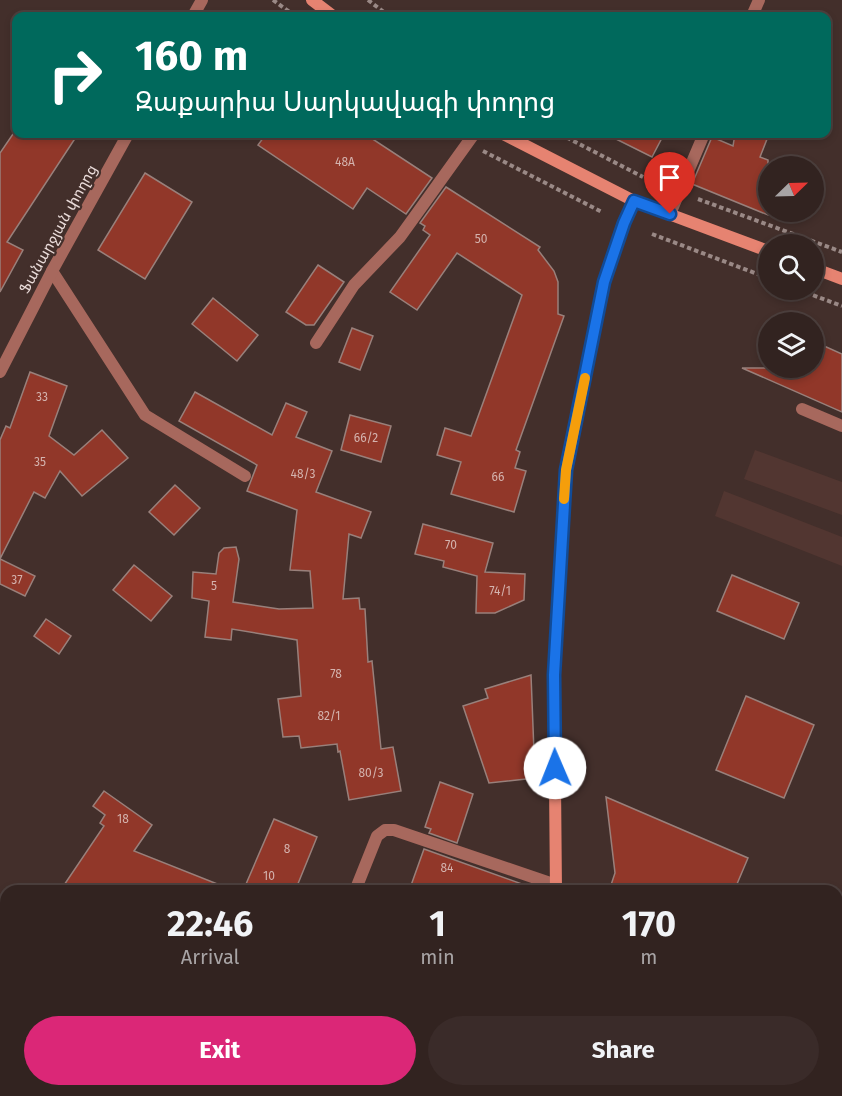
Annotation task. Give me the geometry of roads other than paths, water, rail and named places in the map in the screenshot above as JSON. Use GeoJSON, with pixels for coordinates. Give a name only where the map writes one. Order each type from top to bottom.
{"type":"FeatureCollection","features":[{"type":"Feature","properties":{"kind":"main road"},"geometry":{"type":"LineString","coordinates":[[312,0],[328,12]]}},
{"type":"Feature","properties":{"kind":"main road"},"geometry":{"type":"LineString","coordinates":[[511,138],[634,201],[758,247]]}},
{"type":"Feature","properties":{"kind":"main road"},"geometry":{"type":"LineString","coordinates":[[556,885],[554,675],[566,470],[604,282],[634,201]]}},
{"type":"Feature","properties":{"kind":"main road"},"geometry":{"type":"LineString","coordinates":[[824,272],[842,279]]}},
{"type":"Feature","properties":{"kind":"street","name":"Ֆանարջյան փողոց"},"geometry":{"type":"LineString","coordinates":[[0,372],[52,271],[126,138]]}},
{"type":"Feature","properties":{"kind":"street"},"geometry":{"type":"LineString","coordinates":[[316,343],[354,285],[400,237],[471,138]]}},
{"type":"Feature","properties":{"kind":"street"},"geometry":{"type":"LineString","coordinates":[[670,214],[702,138]]}},
{"type":"Feature","properties":{"kind":"street"},"geometry":{"type":"LineString","coordinates":[[52,271],[145,415],[245,476]]}},
{"type":"Feature","properties":{"kind":"street"},"geometry":{"type":"LineString","coordinates":[[802,409],[842,426]]}},
{"type":"Feature","properties":{"kind":"street"},"geometry":{"type":"LineString","coordinates":[[358,885],[377,836],[385,830],[394,830],[548,885]]}}]}
